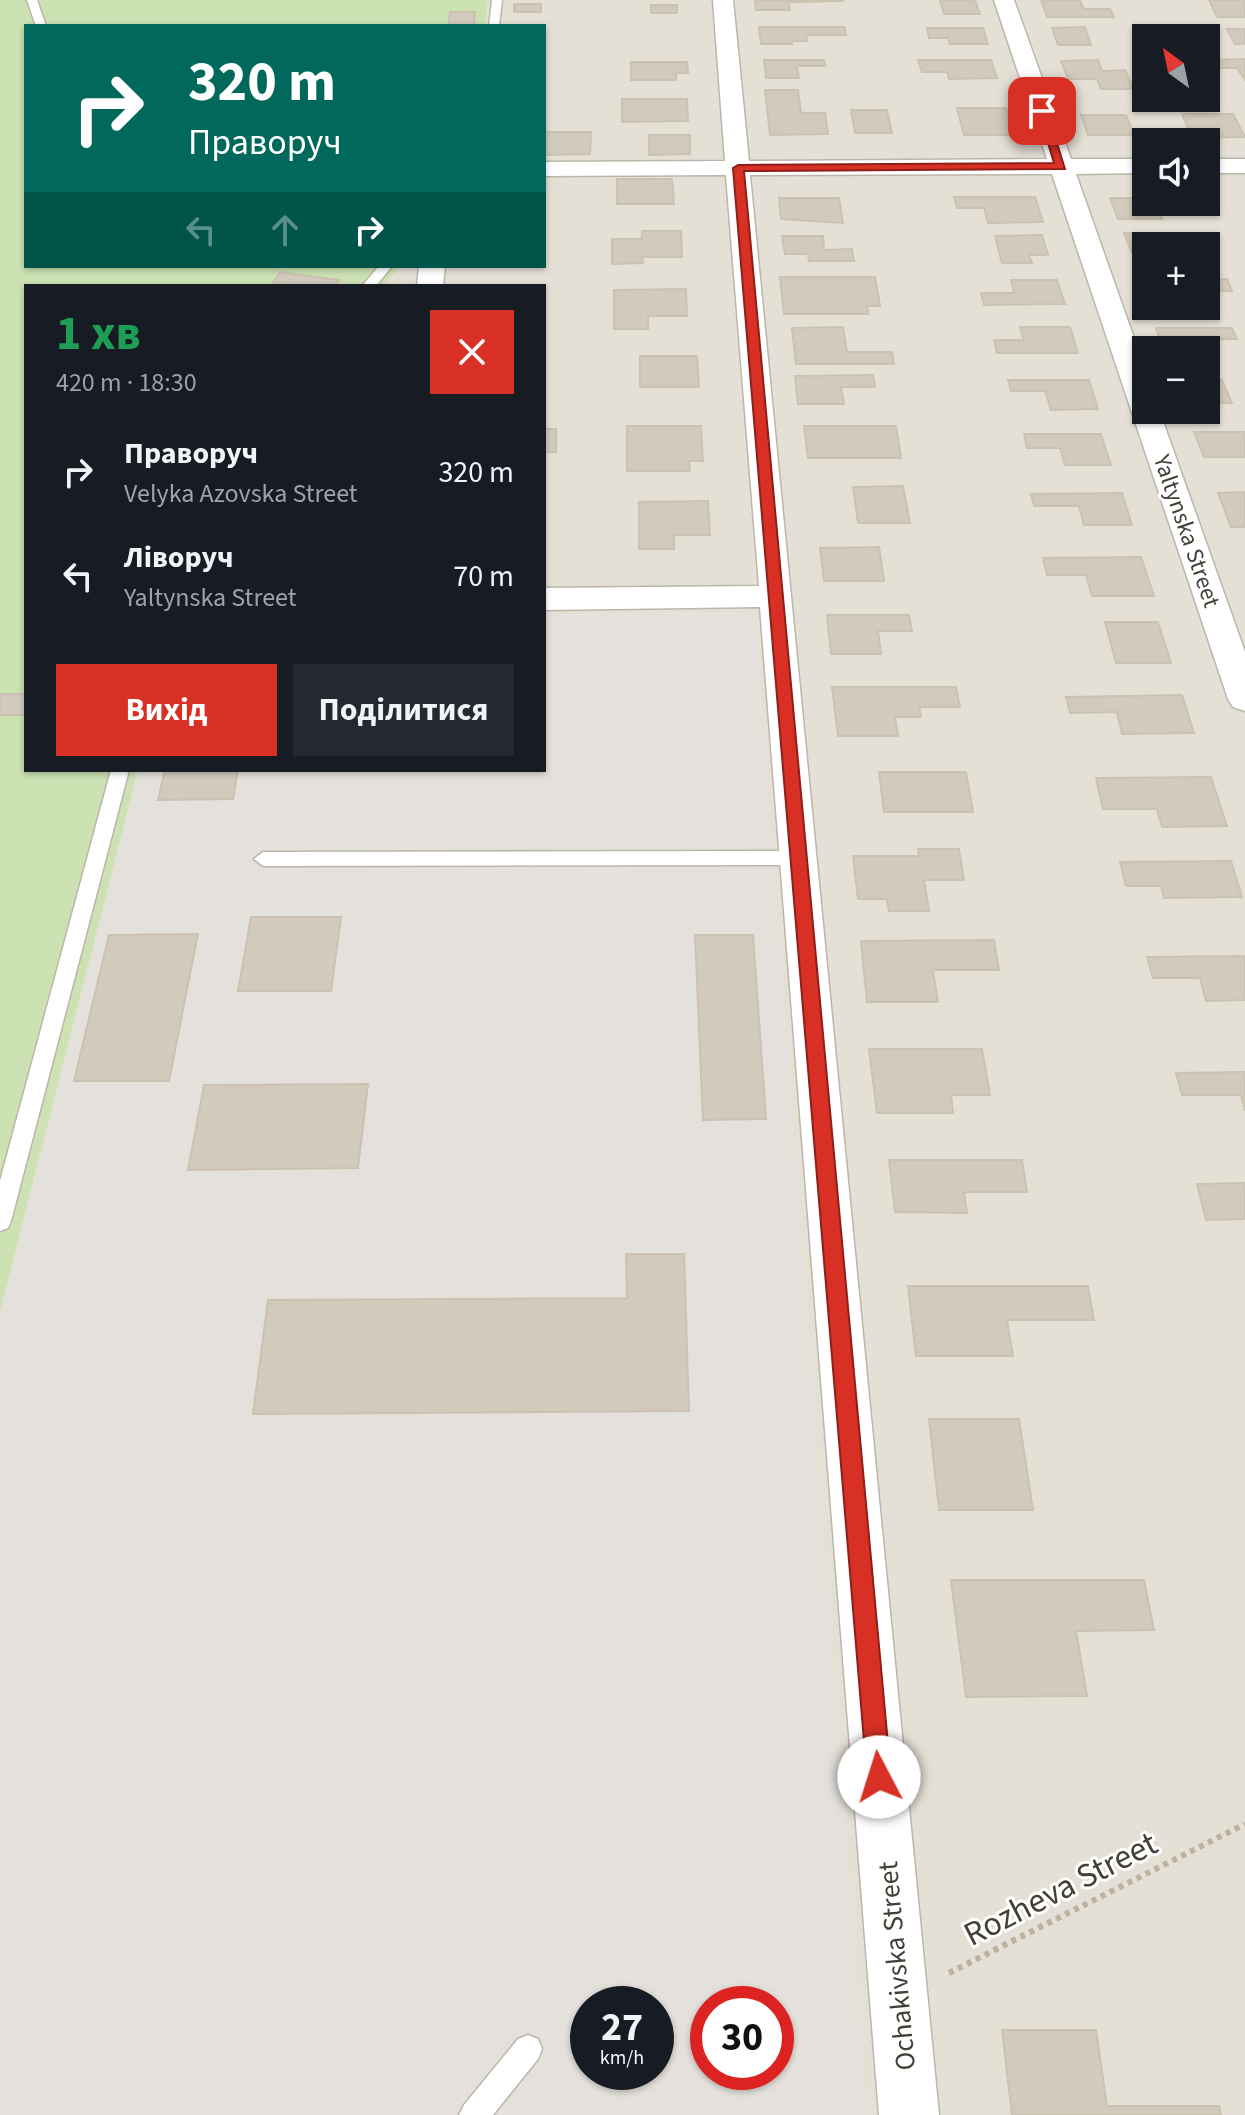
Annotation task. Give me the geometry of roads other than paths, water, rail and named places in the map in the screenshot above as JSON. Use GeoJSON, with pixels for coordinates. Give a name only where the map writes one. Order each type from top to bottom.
{"type":"FeatureCollection","features":[{"type":"Feature","properties":{"kind":"street","name":"Ochakivska Street"},"geometry":{"type":"LineString","coordinates":[[723,0],[909,2115]]}},
{"type":"Feature","properties":{"kind":"street","name":"Yaltynska Street"},"geometry":{"type":"LineString","coordinates":[[1004,0],[1245,699]]}},
{"type":"Feature","properties":{"kind":"street"},"geometry":{"type":"LineString","coordinates":[[546,169],[1132,166]]}},
{"type":"Feature","properties":{"kind":"street"},"geometry":{"type":"LineString","coordinates":[[1220,166],[1245,166]]}},
{"type":"Feature","properties":{"kind":"street"},"geometry":{"type":"LineString","coordinates":[[546,599],[776,596]]}},
{"type":"Feature","properties":{"kind":"lane"},"geometry":{"type":"LineString","coordinates":[[32,0],[40,24]]}},
{"type":"Feature","properties":{"kind":"lane"},"geometry":{"type":"LineString","coordinates":[[494,24],[497,0]]}},
{"type":"Feature","properties":{"kind":"lane"},"geometry":{"type":"LineString","coordinates":[[371,284],[384,268]]}},
{"type":"Feature","properties":{"kind":"lane"},"geometry":{"type":"LineString","coordinates":[[0,1221],[119,772]]}},
{"type":"Feature","properties":{"kind":"lane"},"geometry":{"type":"LineString","coordinates":[[263,859],[799,858]]}},
{"type":"Feature","properties":{"kind":"lane"},"geometry":{"type":"LineString","coordinates":[[474,2115],[528,2049]]}}]}
